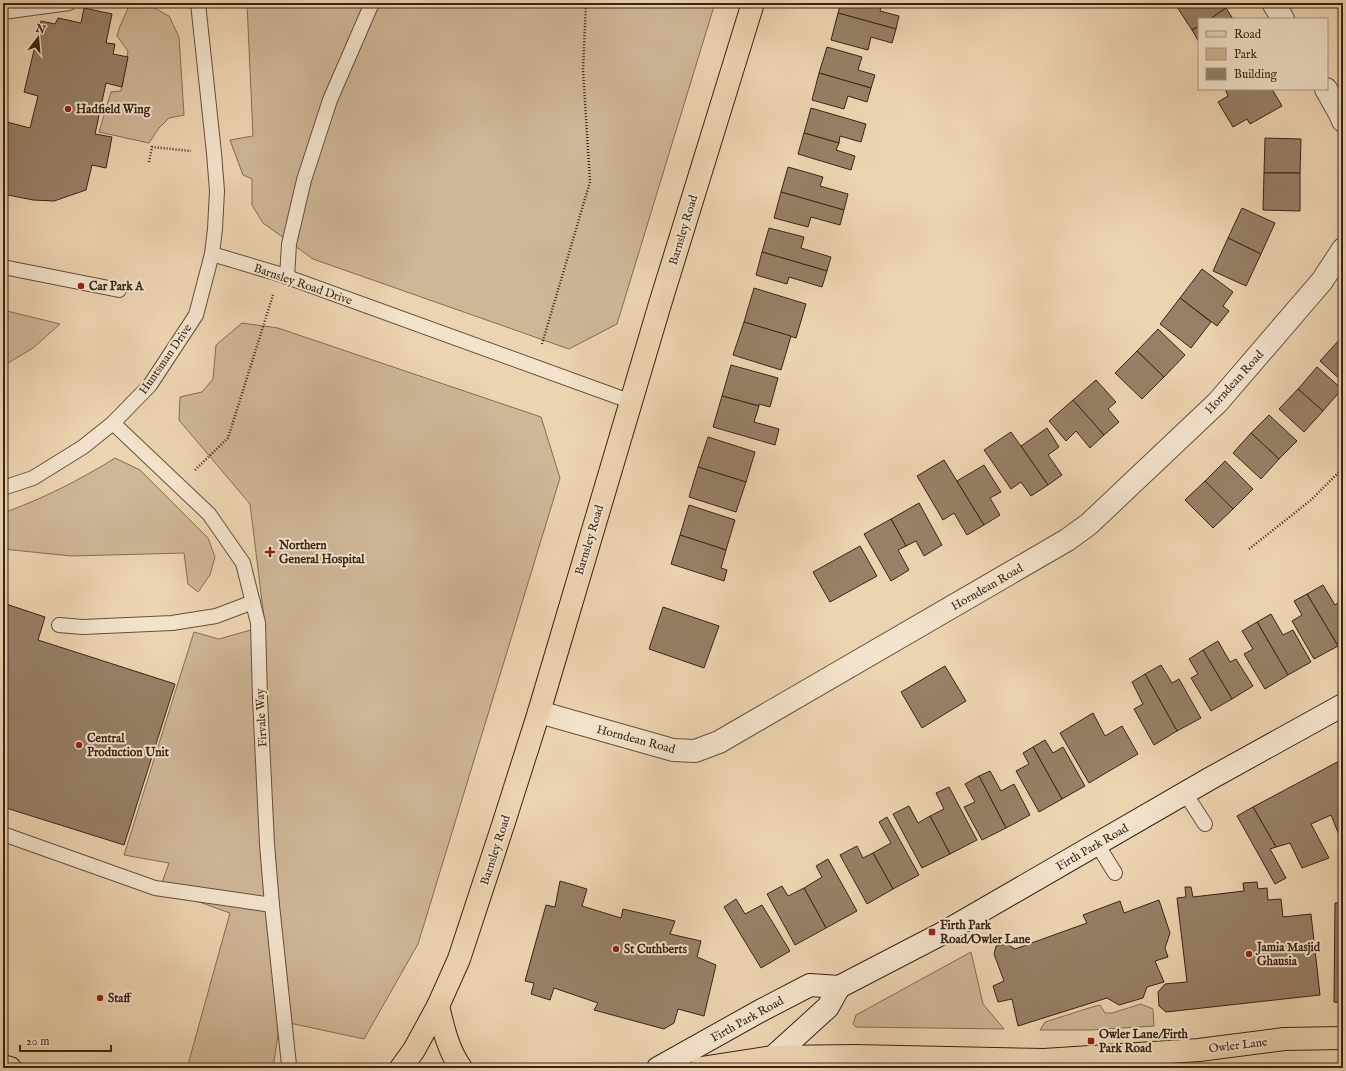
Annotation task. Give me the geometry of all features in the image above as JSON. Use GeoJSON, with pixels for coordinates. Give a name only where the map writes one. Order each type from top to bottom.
{"type":"FeatureCollection","features":[{"type":"Feature","properties":{"kind":"main road","name":"Barnsley Road"},"geometry":{"type":"LineString","coordinates":[[401,1068],[414,1050],[438,1006],[459,959],[539,712],[582,562],[753,3]]}},
{"type":"Feature","properties":{"kind":"main road"},"geometry":{"type":"LineString","coordinates":[[438,1006],[448,1043],[456,1061],[461,1068]]}},
{"type":"Feature","properties":{"kind":"main road","name":"Owler Lane"},"geometry":{"type":"LineString","coordinates":[[701,1068],[773,1057],[834,1056],[946,1064],[1044,1060],[1199,1050],[1284,1039],[1343,1038]]}},
{"type":"Feature","properties":{"kind":"main road"},"geometry":{"type":"LineString","coordinates":[[3,1066],[10,1068]]}},
{"type":"Feature","properties":{"kind":"street"},"geometry":{"type":"LineString","coordinates":[[1273,3],[1282,18]]}},
{"type":"Feature","properties":{"kind":"street"},"geometry":{"type":"LineString","coordinates":[[1327,90],[1343,121]]}},
{"type":"Feature","properties":{"kind":"street","name":"Horndean Road"},"geometry":{"type":"LineString","coordinates":[[539,712],[673,750],[695,751],[725,738],[1067,540],[1089,524],[1218,402],[1322,281],[1343,248]]}},
{"type":"Feature","properties":{"kind":"street","name":"Firth Park Road"},"geometry":{"type":"LineString","coordinates":[[658,1068],[810,985],[839,987],[943,933],[1185,793],[1343,705]]}},
{"type":"Feature","properties":{"kind":"street"},"geometry":{"type":"LineString","coordinates":[[773,1057],[828,1007],[839,987]]}},
{"type":"Feature","properties":{"kind":"lane"},"geometry":{"type":"LineString","coordinates":[[3,12],[69,3]]}},
{"type":"Feature","properties":{"kind":"lane"},"geometry":{"type":"LineString","coordinates":[[198,3],[217,191],[212,254]]}},
{"type":"Feature","properties":{"kind":"lane"},"geometry":{"type":"LineString","coordinates":[[283,275],[304,180],[330,100],[372,3]]}},
{"type":"Feature","properties":{"kind":"lane","name":"Barnsley Road Drive"},"geometry":{"type":"LineString","coordinates":[[212,254],[283,275],[535,368],[632,402]]}},
{"type":"Feature","properties":{"kind":"lane","name":"Huntsman Drive"},"geometry":{"type":"LineString","coordinates":[[3,488],[33,478],[83,447],[113,423],[150,385],[196,315],[212,254]]}},
{"type":"Feature","properties":{"kind":"lane"},"geometry":{"type":"LineString","coordinates":[[3,267],[119,290]]}},
{"type":"Feature","properties":{"kind":"lane","name":"Firvale Way"},"geometry":{"type":"LineString","coordinates":[[113,423],[209,514],[244,564],[258,623],[267,844],[289,1065]]}},
{"type":"Feature","properties":{"kind":"lane"},"geometry":{"type":"LineString","coordinates":[[59,625],[83,627],[172,623],[216,616],[253,602]]}},
{"type":"Feature","properties":{"kind":"lane"},"geometry":{"type":"LineString","coordinates":[[1185,793],[1205,824]]}},
{"type":"Feature","properties":{"kind":"lane"},"geometry":{"type":"LineString","coordinates":[[3,834],[156,888],[272,905]]}},
{"type":"Feature","properties":{"kind":"lane"},"geometry":{"type":"LineString","coordinates":[[1097,844],[1115,873]]}},
{"type":"Feature","properties":{"kind":"path"},"geometry":{"type":"LineString","coordinates":[[535,368],[590,182],[583,69],[586,3]]}},
{"type":"Feature","properties":{"kind":"path"},"geometry":{"type":"LineString","coordinates":[[149,162],[152,147],[214,153]]}},
{"type":"Feature","properties":{"kind":"path"},"geometry":{"type":"LineString","coordinates":[[179,485],[228,438],[283,275]]}},
{"type":"Feature","properties":{"kind":"path"},"geometry":{"type":"LineString","coordinates":[[1249,549],[1311,500],[1343,468]]}},
{"type":"Feature","properties":{"kind":"green space"},"geometry":{"type":"Polygon","coordinates":[[[247,3],[715,3],[617,324],[569,349],[313,259],[263,223],[252,205],[252,179],[243,175],[230,140],[253,136],[247,3]]]}},
{"type":"Feature","properties":{"kind":"green space"},"geometry":{"type":"Polygon","coordinates":[[[147,4],[169,16],[179,37],[184,115],[169,118],[159,128],[149,143],[99,132],[111,92],[121,91],[128,51],[117,36],[120,26],[129,6],[147,4]]]}},
{"type":"Feature","properties":{"kind":"green space"},"geometry":{"type":"Polygon","coordinates":[[[3,310],[60,324],[33,348],[3,366],[3,310]]]}},
{"type":"Feature","properties":{"kind":"green space"},"geometry":{"type":"Polygon","coordinates":[[[242,323],[278,328],[541,417],[560,478],[418,944],[364,1039],[280,1021],[273,1068],[187,1068],[230,913],[160,888],[169,863],[124,855],[194,632],[219,639],[265,626],[250,504],[179,420],[180,397],[202,392],[213,379],[216,345],[242,323]]]}},
{"type":"Feature","properties":{"kind":"green space"},"geometry":{"type":"Polygon","coordinates":[[[115,458],[140,470],[208,538],[215,557],[210,575],[198,592],[188,584],[184,553],[71,556],[3,549],[3,513],[32,502],[88,474],[115,458]]]}},
{"type":"Feature","properties":{"kind":"green space"},"geometry":{"type":"Polygon","coordinates":[[[971,952],[983,1004],[1004,1029],[856,1027],[853,1024],[856,1015],[971,952]]]}},
{"type":"Feature","properties":{"kind":"green space"},"geometry":{"type":"Polygon","coordinates":[[[1141,1004],[1153,1009],[1154,1026],[1090,1030],[1040,1030],[1045,1022],[1092,1007],[1100,1005],[1105,1013],[1112,1013],[1141,1004]]]}},
{"type":"Feature","properties":{"kind":"building"},"geometry":{"type":"Polygon","coordinates":[[[841,3],[882,3],[880,11],[899,16],[896,29],[838,13],[841,3]]]}},
{"type":"Feature","properties":{"kind":"building"},"geometry":{"type":"Polygon","coordinates":[[[1223,3],[1226,8],[1211,18],[1198,18],[1198,27],[1192,30],[1175,4],[1223,3]]]}},
{"type":"Feature","properties":{"kind":"building"},"geometry":{"type":"Polygon","coordinates":[[[1336,3],[1343,3],[1343,14],[1336,3]]]}},
{"type":"Feature","properties":{"kind":"building","name":"Hadfield Wing"},"geometry":{"type":"Polygon","coordinates":[[[84,8],[112,14],[106,43],[115,44],[113,54],[128,57],[122,87],[106,83],[95,134],[112,137],[106,168],[92,165],[86,190],[54,201],[33,200],[3,194],[3,121],[30,128],[38,96],[24,92],[41,21],[55,24],[58,18],[81,23],[84,8]]]}},
{"type":"Feature","properties":{"kind":"building"},"geometry":{"type":"Polygon","coordinates":[[[1226,8],[1232,18],[1211,18],[1226,8]]]}},
{"type":"Feature","properties":{"kind":"building"},"geometry":{"type":"Polygon","coordinates":[[[838,13],[896,29],[892,43],[871,37],[868,50],[831,40],[838,13]]]}},
{"type":"Feature","properties":{"kind":"building"},"geometry":{"type":"Polygon","coordinates":[[[1198,27],[1198,40],[1192,30],[1198,27]]]}},
{"type":"Feature","properties":{"kind":"building"},"geometry":{"type":"Polygon","coordinates":[[[827,47],[862,57],[858,70],[875,75],[871,88],[819,73],[827,47]]]}},
{"type":"Feature","properties":{"kind":"building"},"geometry":{"type":"Polygon","coordinates":[[[819,73],[871,88],[867,102],[848,96],[844,109],[812,100],[819,73]]]}},
{"type":"Feature","properties":{"kind":"building"},"geometry":{"type":"Polygon","coordinates":[[[1225,90],[1273,90],[1282,106],[1250,124],[1247,119],[1233,127],[1218,102],[1228,96],[1225,90]]]}},
{"type":"Feature","properties":{"kind":"building"},"geometry":{"type":"Polygon","coordinates":[[[811,108],[866,124],[861,142],[840,136],[839,143],[804,133],[811,108]]]}},
{"type":"Feature","properties":{"kind":"building"},"geometry":{"type":"Polygon","coordinates":[[[804,133],[839,143],[836,150],[855,156],[851,170],[798,154],[804,133]]]}},
{"type":"Feature","properties":{"kind":"building"},"geometry":{"type":"Polygon","coordinates":[[[1265,138],[1301,139],[1300,173],[1264,173],[1265,138]]]}},
{"type":"Feature","properties":{"kind":"building"},"geometry":{"type":"Polygon","coordinates":[[[788,167],[823,177],[820,186],[848,194],[844,210],[781,192],[788,167]]]}},
{"type":"Feature","properties":{"kind":"building"},"geometry":{"type":"Polygon","coordinates":[[[1264,173],[1300,173],[1300,211],[1263,210],[1264,173]]]}},
{"type":"Feature","properties":{"kind":"building"},"geometry":{"type":"Polygon","coordinates":[[[781,192],[844,210],[840,225],[811,217],[808,227],[774,218],[781,192]]]}},
{"type":"Feature","properties":{"kind":"building"},"geometry":{"type":"Polygon","coordinates":[[[1242,208],[1275,223],[1261,254],[1228,238],[1242,208]]]}},
{"type":"Feature","properties":{"kind":"building"},"geometry":{"type":"Polygon","coordinates":[[[769,228],[804,237],[801,248],[831,257],[827,271],[762,252],[769,228]]]}},
{"type":"Feature","properties":{"kind":"building"},"geometry":{"type":"Polygon","coordinates":[[[1228,238],[1261,254],[1246,286],[1213,271],[1228,238]]]}},
{"type":"Feature","properties":{"kind":"building"},"geometry":{"type":"Polygon","coordinates":[[[762,252],[827,271],[822,287],[789,277],[787,284],[756,275],[762,252]]]}},
{"type":"Feature","properties":{"kind":"building"},"geometry":{"type":"Polygon","coordinates":[[[1202,269],[1233,292],[1223,306],[1229,311],[1217,326],[1180,298],[1202,269]]]}},
{"type":"Feature","properties":{"kind":"building"},"geometry":{"type":"Polygon","coordinates":[[[754,288],[806,304],[796,338],[744,322],[754,288]]]}},
{"type":"Feature","properties":{"kind":"building"},"geometry":{"type":"Polygon","coordinates":[[[1180,298],[1211,322],[1191,348],[1160,324],[1180,298]]]}},
{"type":"Feature","properties":{"kind":"building"},"geometry":{"type":"Polygon","coordinates":[[[744,322],[791,336],[781,370],[733,355],[744,322]]]}},
{"type":"Feature","properties":{"kind":"building"},"geometry":{"type":"Polygon","coordinates":[[[1158,329],[1185,355],[1164,377],[1137,351],[1158,329]]]}},
{"type":"Feature","properties":{"kind":"building"},"geometry":{"type":"Polygon","coordinates":[[[1340,339],[1343,342],[1343,382],[1320,361],[1340,339]]]}},
{"type":"Feature","properties":{"kind":"building"},"geometry":{"type":"Polygon","coordinates":[[[1137,351],[1164,377],[1142,399],[1115,373],[1137,351]]]}},
{"type":"Feature","properties":{"kind":"building"},"geometry":{"type":"Polygon","coordinates":[[[731,365],[778,378],[770,407],[759,404],[759,406],[722,396],[731,365]]]}},
{"type":"Feature","properties":{"kind":"building"},"geometry":{"type":"Polygon","coordinates":[[[1317,367],[1342,389],[1323,411],[1298,389],[1317,367]]]}},
{"type":"Feature","properties":{"kind":"building"},"geometry":{"type":"Polygon","coordinates":[[[1096,380],[1116,402],[1108,409],[1119,422],[1104,435],[1073,400],[1096,380]]]}},
{"type":"Feature","properties":{"kind":"building"},"geometry":{"type":"Polygon","coordinates":[[[1298,389],[1323,411],[1304,432],[1279,409],[1298,389]]]}},
{"type":"Feature","properties":{"kind":"building"},"geometry":{"type":"Polygon","coordinates":[[[722,396],[759,406],[754,422],[779,429],[775,445],[713,427],[722,396]]]}},
{"type":"Feature","properties":{"kind":"building"},"geometry":{"type":"Polygon","coordinates":[[[1073,400],[1104,435],[1090,448],[1076,431],[1066,441],[1049,421],[1073,400]]]}},
{"type":"Feature","properties":{"kind":"building"},"geometry":{"type":"Polygon","coordinates":[[[1269,415],[1297,441],[1279,459],[1251,433],[1269,415]]]}},
{"type":"Feature","properties":{"kind":"building"},"geometry":{"type":"Polygon","coordinates":[[[1047,428],[1059,447],[1048,455],[1062,475],[1048,485],[1021,446],[1047,428]]]}},
{"type":"Feature","properties":{"kind":"building"},"geometry":{"type":"Polygon","coordinates":[[[1011,432],[1048,485],[1031,496],[1021,482],[1011,489],[984,450],[1011,432]]]}},
{"type":"Feature","properties":{"kind":"building"},"geometry":{"type":"Polygon","coordinates":[[[1251,433],[1279,459],[1261,479],[1233,453],[1251,433]]]}},
{"type":"Feature","properties":{"kind":"building"},"geometry":{"type":"Polygon","coordinates":[[[708,437],[755,452],[746,482],[698,467],[708,437]]]}},
{"type":"Feature","properties":{"kind":"building"},"geometry":{"type":"Polygon","coordinates":[[[944,460],[984,525],[967,535],[954,513],[943,520],[917,476],[944,460]]]}},
{"type":"Feature","properties":{"kind":"building"},"geometry":{"type":"Polygon","coordinates":[[[1225,461],[1253,489],[1233,509],[1205,481],[1225,461]]]}},
{"type":"Feature","properties":{"kind":"building"},"geometry":{"type":"Polygon","coordinates":[[[984,465],[1001,492],[990,498],[1000,515],[984,525],[957,481],[984,465]]]}},
{"type":"Feature","properties":{"kind":"building"},"geometry":{"type":"Polygon","coordinates":[[[698,467],[746,482],[736,512],[689,497],[698,467]]]}},
{"type":"Feature","properties":{"kind":"building"},"geometry":{"type":"Polygon","coordinates":[[[1205,481],[1233,509],[1213,528],[1185,500],[1205,481]]]}},
{"type":"Feature","properties":{"kind":"building"},"geometry":{"type":"Polygon","coordinates":[[[919,503],[942,545],[924,556],[916,541],[906,546],[891,519],[919,503]]]}},
{"type":"Feature","properties":{"kind":"building"},"geometry":{"type":"Polygon","coordinates":[[[689,505],[735,520],[726,550],[680,535],[689,505]]]}},
{"type":"Feature","properties":{"kind":"building"},"geometry":{"type":"Polygon","coordinates":[[[891,519],[906,546],[898,550],[909,570],[891,581],[864,534],[891,519]]]}},
{"type":"Feature","properties":{"kind":"building"},"geometry":{"type":"Polygon","coordinates":[[[680,535],[726,550],[721,568],[727,570],[724,581],[671,564],[680,535]]]}},
{"type":"Feature","properties":{"kind":"building"},"geometry":{"type":"Polygon","coordinates":[[[860,546],[877,576],[830,602],[813,572],[860,546]]]}},
{"type":"Feature","properties":{"kind":"building"},"geometry":{"type":"Polygon","coordinates":[[[1323,585],[1335,605],[1342,600],[1343,602],[1343,643],[1338,646],[1307,594],[1323,585]]]}},
{"type":"Feature","properties":{"kind":"building"},"geometry":{"type":"Polygon","coordinates":[[[1307,594],[1338,646],[1314,659],[1292,621],[1302,615],[1294,601],[1307,594]]]}},
{"type":"Feature","properties":{"kind":"building","name":"Central Production Unit"},"geometry":{"type":"Polygon","coordinates":[[[3,603],[45,617],[38,640],[175,684],[124,845],[3,807],[3,603]]]}},
{"type":"Feature","properties":{"kind":"building"},"geometry":{"type":"Polygon","coordinates":[[[663,607],[719,626],[704,668],[649,649],[663,607]]]}},
{"type":"Feature","properties":{"kind":"building"},"geometry":{"type":"Polygon","coordinates":[[[1271,614],[1283,635],[1293,630],[1311,662],[1288,675],[1257,622],[1271,614]]]}},
{"type":"Feature","properties":{"kind":"building"},"geometry":{"type":"Polygon","coordinates":[[[1257,622],[1288,675],[1265,689],[1244,654],[1253,649],[1242,631],[1257,622]]]}},
{"type":"Feature","properties":{"kind":"building"},"geometry":{"type":"Polygon","coordinates":[[[1218,641],[1230,662],[1236,659],[1253,686],[1232,699],[1203,650],[1218,641]]]}},
{"type":"Feature","properties":{"kind":"building"},"geometry":{"type":"Polygon","coordinates":[[[1203,650],[1232,699],[1211,711],[1191,678],[1198,674],[1189,659],[1203,650]]]}},
{"type":"Feature","properties":{"kind":"building"},"geometry":{"type":"Polygon","coordinates":[[[1161,665],[1172,683],[1179,679],[1201,718],[1177,731],[1145,674],[1161,665]]]}},
{"type":"Feature","properties":{"kind":"building"},"geometry":{"type":"Polygon","coordinates":[[[945,666],[966,701],[922,728],[901,692],[945,666]]]}},
{"type":"Feature","properties":{"kind":"building"},"geometry":{"type":"Polygon","coordinates":[[[1145,674],[1177,731],[1154,745],[1134,709],[1143,704],[1132,682],[1145,674]]]}},
{"type":"Feature","properties":{"kind":"building"},"geometry":{"type":"Polygon","coordinates":[[[1093,713],[1105,736],[1122,726],[1138,754],[1089,783],[1060,733],[1093,713]]]}},
{"type":"Feature","properties":{"kind":"building"},"geometry":{"type":"Polygon","coordinates":[[[1045,740],[1053,753],[1063,747],[1085,786],[1062,799],[1033,747],[1045,740]]]}},
{"type":"Feature","properties":{"kind":"building"},"geometry":{"type":"Polygon","coordinates":[[[1033,747],[1062,799],[1039,812],[1016,771],[1029,764],[1023,753],[1033,747]]]}},
{"type":"Feature","properties":{"kind":"building"},"geometry":{"type":"Polygon","coordinates":[[[1343,759],[1343,833],[1339,835],[1331,815],[1311,824],[1329,858],[1302,868],[1290,843],[1276,847],[1253,807],[1343,759]]]}},
{"type":"Feature","properties":{"kind":"building"},"geometry":{"type":"Polygon","coordinates":[[[990,771],[1001,791],[1014,784],[1030,815],[1006,828],[979,776],[990,771]]]}},
{"type":"Feature","properties":{"kind":"building"},"geometry":{"type":"Polygon","coordinates":[[[979,776],[1006,828],[982,840],[964,807],[975,802],[965,784],[979,776]]]}},
{"type":"Feature","properties":{"kind":"building"},"geometry":{"type":"Polygon","coordinates":[[[949,787],[977,840],[950,854],[930,816],[944,809],[936,793],[949,787]]]}},
{"type":"Feature","properties":{"kind":"building"},"geometry":{"type":"Polygon","coordinates":[[[909,806],[918,823],[930,816],[950,854],[922,868],[893,814],[909,806]]]}},
{"type":"Feature","properties":{"kind":"building"},"geometry":{"type":"Polygon","coordinates":[[[1253,807],[1276,847],[1270,849],[1286,878],[1275,884],[1237,816],[1253,807]]]}},
{"type":"Feature","properties":{"kind":"building"},"geometry":{"type":"Polygon","coordinates":[[[887,817],[919,875],[893,889],[873,853],[891,843],[879,822],[887,817]]]}},
{"type":"Feature","properties":{"kind":"building"},"geometry":{"type":"Polygon","coordinates":[[[857,846],[863,858],[873,853],[893,889],[867,904],[840,855],[857,846]]]}},
{"type":"Feature","properties":{"kind":"building"},"geometry":{"type":"Polygon","coordinates":[[[828,859],[857,911],[826,928],[804,888],[822,877],[816,866],[828,859]]]}},
{"type":"Feature","properties":{"kind":"building","name":"St Cuthberts"},"geometry":{"type":"Polygon","coordinates":[[[560,881],[587,889],[582,906],[621,918],[623,909],[675,921],[670,934],[701,941],[697,957],[716,965],[704,1016],[678,1009],[674,1023],[664,1029],[594,1010],[598,1003],[554,988],[550,1000],[531,994],[534,983],[525,981],[546,905],[555,907],[560,881]]]}},
{"type":"Feature","properties":{"kind":"building","name":"Jamia Masjid Ghausia"},"geometry":{"type":"Polygon","coordinates":[[[1257,882],[1258,889],[1267,888],[1268,900],[1281,899],[1283,917],[1311,914],[1320,995],[1166,1012],[1159,1006],[1158,992],[1165,984],[1187,982],[1177,898],[1186,897],[1185,887],[1191,887],[1193,897],[1244,891],[1243,883],[1257,882]]]}},
{"type":"Feature","properties":{"kind":"building"},"geometry":{"type":"Polygon","coordinates":[[[782,886],[788,896],[804,888],[826,928],[795,945],[767,894],[782,886]]]}},
{"type":"Feature","properties":{"kind":"building"},"geometry":{"type":"Polygon","coordinates":[[[736,899],[745,914],[762,905],[790,951],[761,968],[724,907],[736,899]]]}},
{"type":"Feature","properties":{"kind":"building"},"geometry":{"type":"Polygon","coordinates":[[[1159,900],[1170,933],[1165,948],[1168,957],[1155,961],[1164,982],[1147,987],[1143,998],[1119,1005],[1107,998],[1018,1026],[1012,999],[998,1002],[993,986],[1004,981],[994,954],[996,946],[1007,944],[1015,949],[1087,923],[1083,915],[1120,901],[1124,913],[1159,900]]]}},
{"type":"Feature","properties":{"kind":"building"},"geometry":{"type":"Polygon","coordinates":[[[1343,902],[1343,1003],[1334,1002],[1335,903],[1343,902]]]}},
{"type":"Feature","properties":{"kind":"place","name":"Hadfield Wing"},"geometry":{"type":"Point","coordinates":[68,109]}},
{"type":"Feature","properties":{"kind":"place","name":"Car Park A"},"geometry":{"type":"Point","coordinates":[81,286]}},
{"type":"Feature","properties":{"kind":"place","name":"Northern General Hospital"},"geometry":{"type":"Point","coordinates":[270,552]}},
{"type":"Feature","properties":{"kind":"place","name":"Central Production Unit"},"geometry":{"type":"Point","coordinates":[79,745]}},
{"type":"Feature","properties":{"kind":"place","name":"Firth Park Road/Owler Lane"},"geometry":{"type":"Point","coordinates":[932,932]}},
{"type":"Feature","properties":{"kind":"place","name":"St Cuthberts"},"geometry":{"type":"Point","coordinates":[616,949]}},
{"type":"Feature","properties":{"kind":"place","name":"Jamia Masjid Ghausia"},"geometry":{"type":"Point","coordinates":[1249,954]}},
{"type":"Feature","properties":{"kind":"place","name":"Staff"},"geometry":{"type":"Point","coordinates":[100,998]}},
{"type":"Feature","properties":{"kind":"place","name":"Owler Lane/Firth Park Road"},"geometry":{"type":"Point","coordinates":[1091,1041]}}]}
